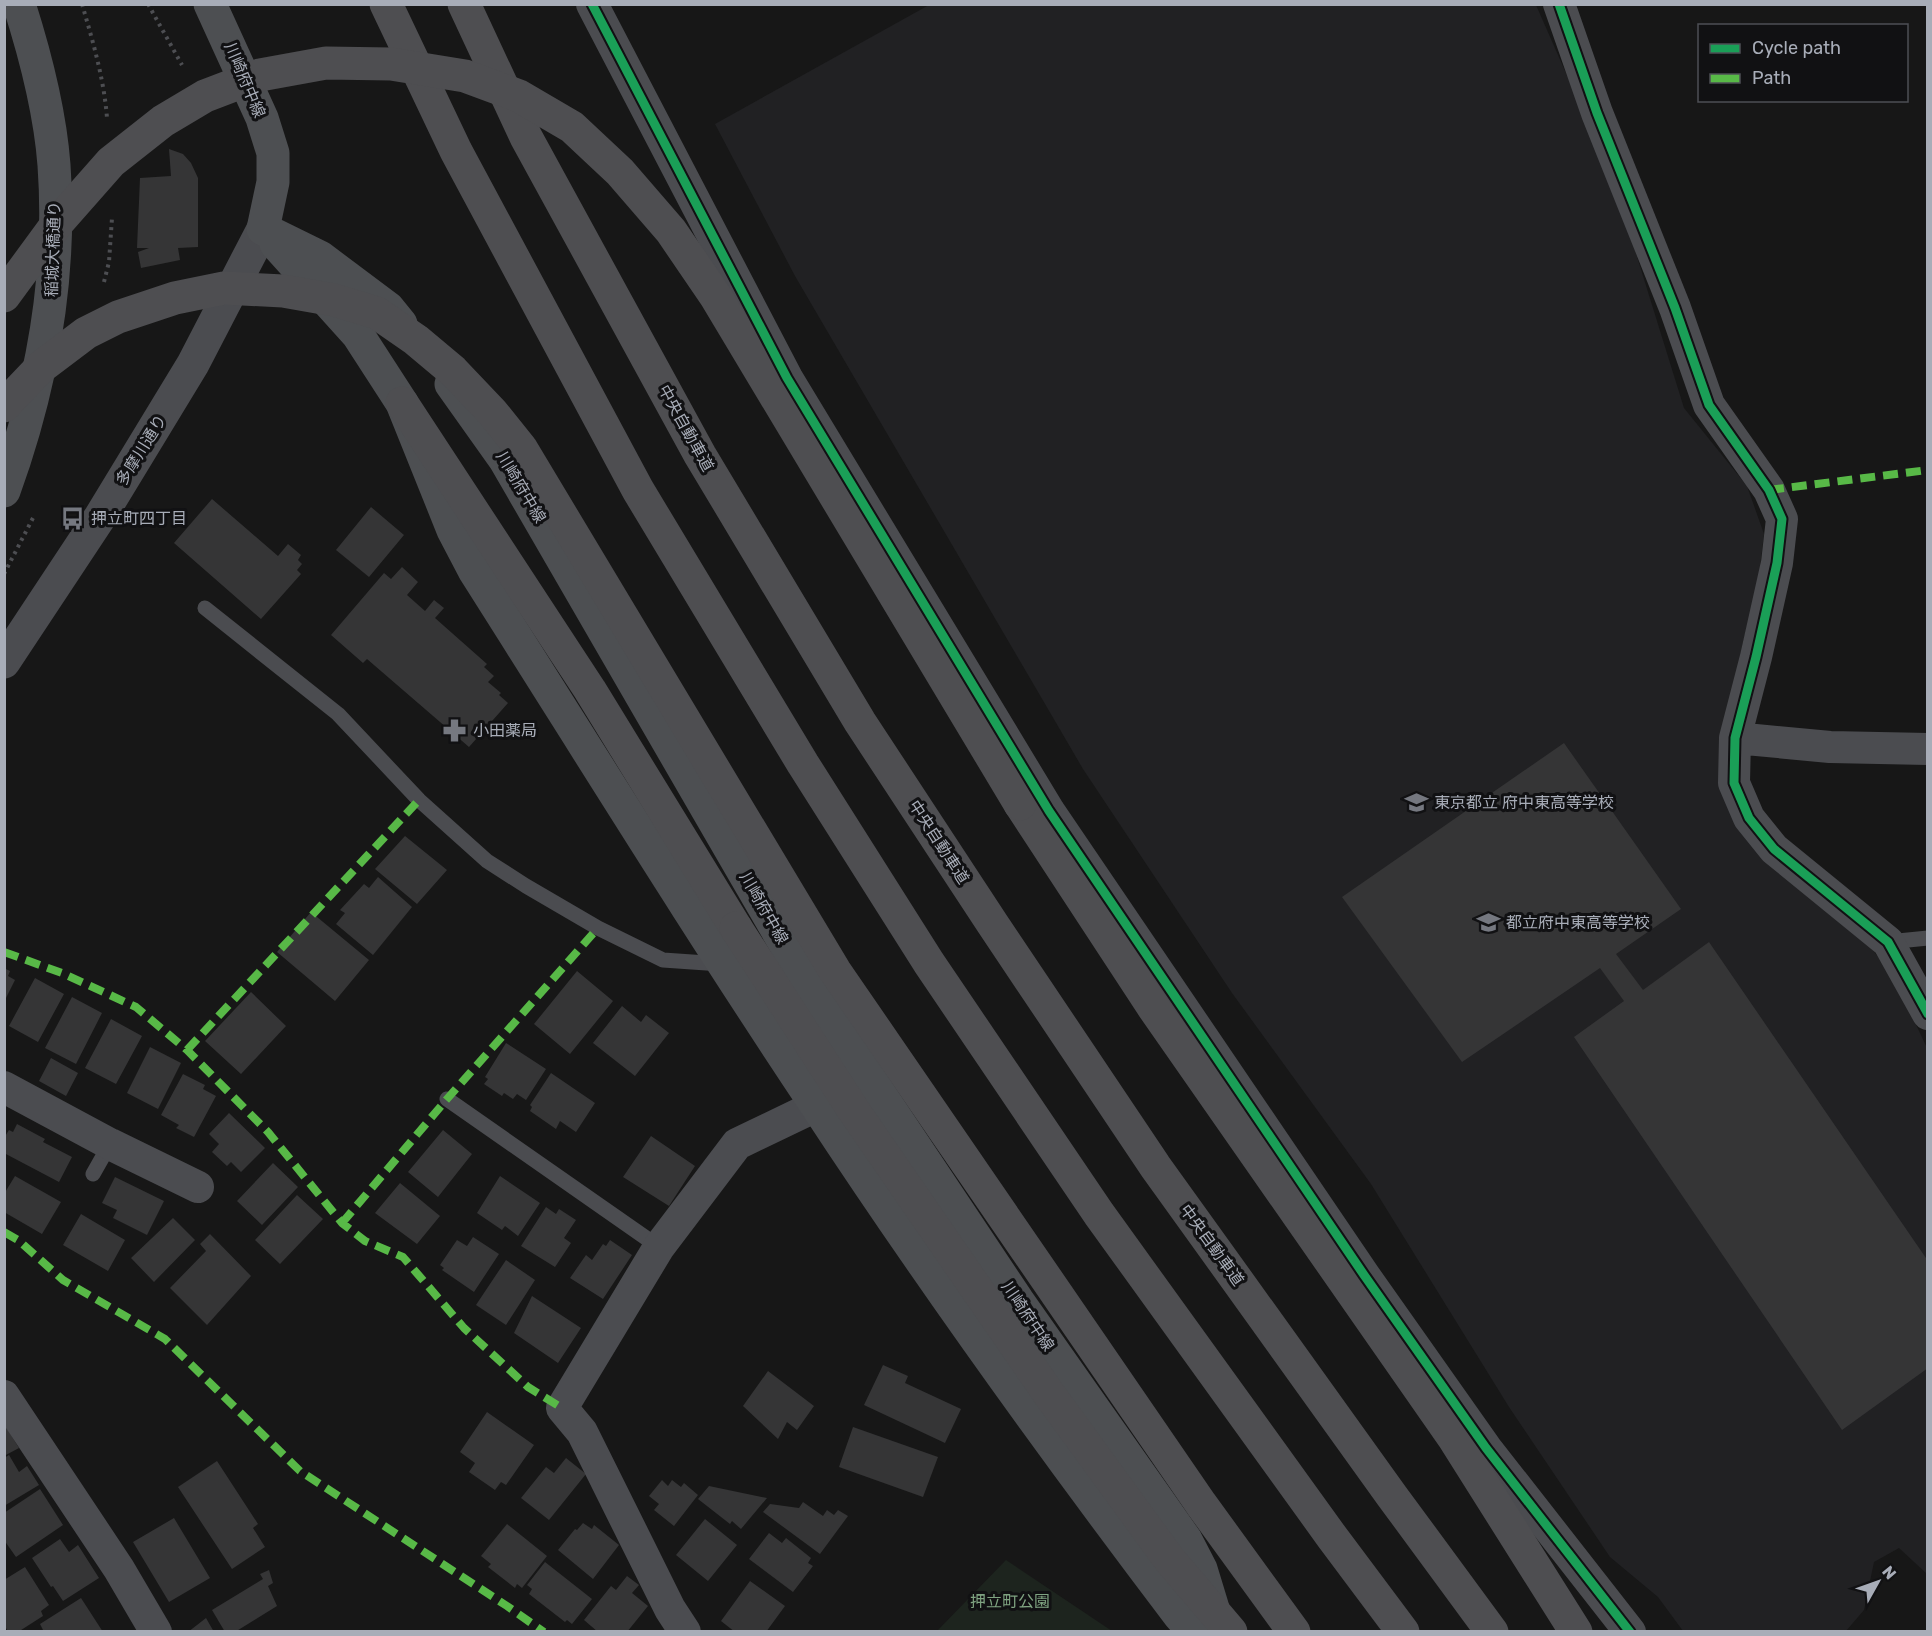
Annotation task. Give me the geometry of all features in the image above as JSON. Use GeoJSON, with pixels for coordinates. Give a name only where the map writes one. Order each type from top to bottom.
{"type":"FeatureCollection","features":[{"type":"Feature","properties":{"kind":"highway"},"geometry":{"type":"LineString","coordinates":[[386,4],[456,151],[638,490],[802,764],[928,963],[1099,1214],[1403,1632]]}},
{"type":"Feature","properties":{"kind":"highway","name":"中央自動車道"},"geometry":{"type":"LineString","coordinates":[[464,4],[526,137],[700,455],[860,722],[998,933],[1155,1166],[1492,1632]]}},
{"type":"Feature","properties":{"kind":"highway"},"geometry":{"type":"LineString","coordinates":[[4,296],[59,221],[111,162],[164,121],[205,96],[260,75],[326,63],[391,64],[465,76],[519,96],[572,127],[620,171],[671,231],[716,297],[1020,804],[1153,1007],[1453,1437],[1576,1632]]}},
{"type":"Feature","properties":{"kind":"highway"},"geometry":{"type":"LineString","coordinates":[[4,406],[41,367],[86,333],[118,317],[176,298],[224,288],[283,291],[334,300],[377,313],[416,340],[453,371],[492,412],[521,448],[835,971],[1194,1495],[1294,1632]]}},
{"type":"Feature","properties":{"kind":"highway"},"geometry":{"type":"LineString","coordinates":[[402,403],[590,690],[736,928],[854,1111],[1049,1394],[1168,1559],[1231,1632]]}},
{"type":"Feature","properties":{"kind":"main road","name":"稲城大橋通り"},"geometry":{"type":"LineString","coordinates":[[4,491],[16,459],[44,351],[52,300],[56,240],[54,163],[33,49],[19,4]]}},
{"type":"Feature","properties":{"kind":"main road","name":"川崎府中線"},"geometry":{"type":"LineString","coordinates":[[210,4],[262,118],[273,153],[272,191],[263,229],[320,257],[388,308],[450,382],[505,460],[818,1002],[1018,1301],[1186,1540],[1202,1569],[1220,1632]]}},
{"type":"Feature","properties":{"kind":"main road"},"geometry":{"type":"LineString","coordinates":[[263,229],[358,335],[402,403],[453,530],[475,572],[816,1106],[972,1334],[1054,1449],[1179,1616],[1194,1632]]}},
{"type":"Feature","properties":{"kind":"main road"},"geometry":{"type":"LineString","coordinates":[[972,1334],[1018,1301]]}},
{"type":"Feature","properties":{"kind":"street"},"geometry":{"type":"LineString","coordinates":[[592,4],[787,378],[1049,811],[1370,1285],[1486,1448],[1630,1632]]}},
{"type":"Feature","properties":{"kind":"street"},"geometry":{"type":"LineString","coordinates":[[1559,4],[1597,113],[1675,308],[1709,405],[1769,490],[1782,519],[1777,563],[1735,738],[1734,783],[1749,818],[1774,849],[1888,942],[1928,1014]]}},
{"type":"Feature","properties":{"kind":"street","name":"多摩川通り"},"geometry":{"type":"LineString","coordinates":[[4,662],[100,517],[193,364],[263,229]]}},
{"type":"Feature","properties":{"kind":"street"},"geometry":{"type":"LineString","coordinates":[[1735,738],[1830,747],[1928,748]]}},
{"type":"Feature","properties":{"kind":"street"},"geometry":{"type":"LineString","coordinates":[[4,1088],[198,1187]]}},
{"type":"Feature","properties":{"kind":"street"},"geometry":{"type":"LineString","coordinates":[[685,1632],[670,1609],[582,1432],[562,1408],[659,1247],[737,1144],[816,1106]]}},
{"type":"Feature","properties":{"kind":"street"},"geometry":{"type":"LineString","coordinates":[[4,1396],[119,1569],[156,1632]]}},
{"type":"Feature","properties":{"kind":"lane"},"geometry":{"type":"LineString","coordinates":[[205,608],[338,714],[419,800],[488,861],[598,928],[663,960],[724,964]]}},
{"type":"Feature","properties":{"kind":"lane"},"geometry":{"type":"LineString","coordinates":[[1888,942],[1928,938]]}},
{"type":"Feature","properties":{"kind":"lane"},"geometry":{"type":"LineString","coordinates":[[447,1099],[659,1247]]}},
{"type":"Feature","properties":{"kind":"lane"},"geometry":{"type":"LineString","coordinates":[[93,1174],[110,1144]]}},
{"type":"Feature","properties":{"kind":"path"},"geometry":{"type":"LineString","coordinates":[[148,4],[186,72]]}},
{"type":"Feature","properties":{"kind":"shaded area","name":"東京都立 府中東高等学校"},"geometry":{"type":"Polygon","coordinates":[[[929,5],[1536,5],[1580,105],[1634,247],[1684,408],[1747,486],[1764,534],[1758,584],[1743,642],[1728,722],[1721,777],[1735,826],[1772,862],[1863,936],[1896,982],[1927,1048],[1927,1574],[1899,1548],[1874,1562],[1864,1610],[1846,1631],[1683,1631],[1658,1597],[1610,1557],[1509,1407],[1371,1184],[1232,993],[1083,769],[795,276],[715,124],[929,5]]]}},
{"type":"Feature","properties":{"kind":"green space","name":"押立町公園"},"geometry":{"type":"Polygon","coordinates":[[[1006,1560],[1112,1631],[937,1631],[1006,1560]]]}},
{"type":"Feature","properties":{"kind":"building"},"geometry":{"type":"Polygon","coordinates":[[[169,149],[183,154],[191,163],[198,178],[198,247],[178,248],[180,260],[141,268],[138,252],[149,248],[137,248],[140,178],[171,176],[169,149]]]}},
{"type":"Feature","properties":{"kind":"building"},"geometry":{"type":"Polygon","coordinates":[[[212,499],[278,556],[288,544],[301,555],[298,560],[302,564],[297,570],[301,574],[261,619],[174,543],[212,499]]]}},
{"type":"Feature","properties":{"kind":"building"},"geometry":{"type":"Polygon","coordinates":[[[371,507],[404,535],[369,577],[336,550],[371,507]]]}},
{"type":"Feature","properties":{"kind":"building"},"geometry":{"type":"Polygon","coordinates":[[[402,567],[418,582],[407,595],[425,611],[434,600],[444,608],[435,618],[487,664],[484,667],[494,676],[488,682],[501,693],[499,695],[508,703],[469,747],[367,659],[363,663],[331,635],[384,573],[391,579],[402,567]]]}},
{"type":"Feature","properties":{"kind":"building"},"geometry":{"type":"Polygon","coordinates":[[[1564,743],[1681,909],[1616,954],[1643,990],[1709,942],[1928,1261],[1928,1368],[1842,1430],[1574,1037],[1624,1001],[1600,968],[1462,1062],[1342,897],[1564,743]]]}},
{"type":"Feature","properties":{"kind":"building"},"geometry":{"type":"Polygon","coordinates":[[[405,836],[447,870],[417,904],[375,869],[405,836]]]}},
{"type":"Feature","properties":{"kind":"building"},"geometry":{"type":"Polygon","coordinates":[[[378,877],[412,907],[373,955],[336,924],[345,913],[340,910],[364,884],[369,888],[378,877]]]}},
{"type":"Feature","properties":{"kind":"building"},"geometry":{"type":"Polygon","coordinates":[[[311,912],[369,960],[335,1001],[277,952],[311,912]]]}},
{"type":"Feature","properties":{"kind":"building"},"geometry":{"type":"Polygon","coordinates":[[[4,968],[10,971],[8,976],[15,980],[4,1002],[4,968]]]}},
{"type":"Feature","properties":{"kind":"building"},"geometry":{"type":"Polygon","coordinates":[[[577,971],[613,1001],[570,1054],[534,1024],[577,971]]]}},
{"type":"Feature","properties":{"kind":"building"},"geometry":{"type":"Polygon","coordinates":[[[35,978],[64,994],[38,1042],[9,1026],[35,978]]]}},
{"type":"Feature","properties":{"kind":"building"},"geometry":{"type":"Polygon","coordinates":[[[251,992],[286,1026],[241,1074],[205,1041],[251,992]]]}},
{"type":"Feature","properties":{"kind":"building"},"geometry":{"type":"Polygon","coordinates":[[[72,997],[102,1013],[76,1064],[45,1048],[72,997]]]}},
{"type":"Feature","properties":{"kind":"building"},"geometry":{"type":"Polygon","coordinates":[[[622,1006],[641,1022],[646,1015],[669,1033],[635,1076],[593,1043],[622,1006]]]}},
{"type":"Feature","properties":{"kind":"building"},"geometry":{"type":"Polygon","coordinates":[[[111,1019],[142,1036],[116,1084],[85,1068],[111,1019]]]}},
{"type":"Feature","properties":{"kind":"building"},"geometry":{"type":"Polygon","coordinates":[[[506,1043],[546,1069],[526,1100],[517,1094],[513,1099],[504,1093],[502,1096],[484,1084],[488,1079],[485,1077],[506,1043]]]}},
{"type":"Feature","properties":{"kind":"building"},"geometry":{"type":"Polygon","coordinates":[[[150,1047],[181,1063],[158,1109],[127,1093],[150,1047]]]}},
{"type":"Feature","properties":{"kind":"building"},"geometry":{"type":"Polygon","coordinates":[[[51,1058],[78,1073],[66,1096],[39,1081],[51,1058]]]}},
{"type":"Feature","properties":{"kind":"building"},"geometry":{"type":"Polygon","coordinates":[[[551,1073],[595,1103],[576,1132],[560,1121],[556,1129],[530,1111],[532,1107],[530,1105],[551,1073]]]}},
{"type":"Feature","properties":{"kind":"building"},"geometry":{"type":"Polygon","coordinates":[[[183,1074],[205,1085],[203,1089],[216,1096],[194,1137],[176,1128],[179,1125],[161,1115],[183,1074]]]}},
{"type":"Feature","properties":{"kind":"building"},"geometry":{"type":"Polygon","coordinates":[[[229,1113],[265,1148],[241,1172],[231,1162],[227,1166],[212,1152],[219,1144],[209,1134],[229,1113]]]}},
{"type":"Feature","properties":{"kind":"building"},"geometry":{"type":"Polygon","coordinates":[[[17,1124],[45,1139],[43,1142],[72,1157],[59,1182],[4,1153],[4,1138],[9,1130],[13,1132],[17,1124]]]}},
{"type":"Feature","properties":{"kind":"building"},"geometry":{"type":"Polygon","coordinates":[[[443,1130],[472,1154],[438,1197],[408,1172],[443,1130]]]}},
{"type":"Feature","properties":{"kind":"building"},"geometry":{"type":"Polygon","coordinates":[[[651,1136],[695,1166],[669,1206],[623,1177],[651,1136]]]}},
{"type":"Feature","properties":{"kind":"building"},"geometry":{"type":"Polygon","coordinates":[[[273,1163],[298,1187],[262,1225],[237,1201],[273,1163]]]}},
{"type":"Feature","properties":{"kind":"building"},"geometry":{"type":"Polygon","coordinates":[[[15,1176],[61,1202],[42,1234],[4,1212],[4,1194],[15,1176]]]}},
{"type":"Feature","properties":{"kind":"building"},"geometry":{"type":"Polygon","coordinates":[[[500,1176],[540,1203],[518,1236],[505,1226],[502,1230],[477,1213],[500,1176]]]}},
{"type":"Feature","properties":{"kind":"building"},"geometry":{"type":"Polygon","coordinates":[[[115,1177],[164,1201],[147,1235],[113,1218],[117,1210],[102,1203],[115,1177]]]}},
{"type":"Feature","properties":{"kind":"building"},"geometry":{"type":"Polygon","coordinates":[[[400,1183],[440,1216],[417,1244],[375,1213],[400,1183]]]}},
{"type":"Feature","properties":{"kind":"building"},"geometry":{"type":"Polygon","coordinates":[[[297,1195],[323,1219],[280,1264],[255,1240],[297,1195]]]}},
{"type":"Feature","properties":{"kind":"building"},"geometry":{"type":"Polygon","coordinates":[[[546,1207],[556,1214],[559,1209],[576,1220],[564,1238],[571,1243],[555,1267],[521,1246],[546,1207]]]}},
{"type":"Feature","properties":{"kind":"building"},"geometry":{"type":"Polygon","coordinates":[[[81,1214],[125,1240],[108,1271],[63,1245],[81,1214]]]}},
{"type":"Feature","properties":{"kind":"building"},"geometry":{"type":"Polygon","coordinates":[[[173,1218],[195,1240],[154,1282],[131,1258],[173,1218]]]}},
{"type":"Feature","properties":{"kind":"building"},"geometry":{"type":"Polygon","coordinates":[[[210,1234],[251,1276],[207,1325],[170,1288],[206,1251],[200,1244],[210,1234]]]}},
{"type":"Feature","properties":{"kind":"building"},"geometry":{"type":"Polygon","coordinates":[[[473,1237],[499,1254],[474,1292],[442,1270],[444,1268],[440,1265],[457,1240],[467,1246],[473,1237]]]}},
{"type":"Feature","properties":{"kind":"building"},"geometry":{"type":"Polygon","coordinates":[[[610,1240],[632,1255],[603,1299],[570,1278],[586,1255],[592,1260],[603,1244],[606,1246],[610,1240]]]}},
{"type":"Feature","properties":{"kind":"building"},"geometry":{"type":"Polygon","coordinates":[[[506,1260],[535,1280],[506,1325],[476,1305],[506,1260]]]}},
{"type":"Feature","properties":{"kind":"building"},"geometry":{"type":"Polygon","coordinates":[[[532,1296],[581,1328],[558,1363],[514,1333],[532,1296]]]}},
{"type":"Feature","properties":{"kind":"building"},"geometry":{"type":"Polygon","coordinates":[[[883,1365],[908,1376],[905,1383],[961,1409],[945,1443],[864,1405],[883,1365]]]}},
{"type":"Feature","properties":{"kind":"building"},"geometry":{"type":"Polygon","coordinates":[[[768,1371],[814,1406],[797,1430],[787,1422],[778,1439],[743,1406],[768,1371]]]}},
{"type":"Feature","properties":{"kind":"building"},"geometry":{"type":"Polygon","coordinates":[[[487,1412],[534,1445],[506,1485],[501,1482],[495,1490],[469,1472],[475,1463],[460,1452],[487,1412]]]}},
{"type":"Feature","properties":{"kind":"building"},"geometry":{"type":"Polygon","coordinates":[[[6,1427],[19,1448],[4,1456],[4,1428],[6,1427]]]}},
{"type":"Feature","properties":{"kind":"building"},"geometry":{"type":"Polygon","coordinates":[[[853,1427],[938,1457],[923,1497],[839,1467],[853,1427]]]}},
{"type":"Feature","properties":{"kind":"building"},"geometry":{"type":"Polygon","coordinates":[[[9,1455],[19,1472],[27,1466],[39,1485],[4,1506],[4,1458],[9,1455]]]}},
{"type":"Feature","properties":{"kind":"building"},"geometry":{"type":"Polygon","coordinates":[[[566,1458],[586,1474],[549,1520],[521,1498],[546,1467],[554,1473],[566,1458]]]}},
{"type":"Feature","properties":{"kind":"building"},"geometry":{"type":"Polygon","coordinates":[[[217,1461],[258,1524],[253,1528],[265,1547],[232,1569],[178,1487],[217,1461]]]}},
{"type":"Feature","properties":{"kind":"building"},"geometry":{"type":"Polygon","coordinates":[[[662,1480],[668,1486],[672,1480],[681,1487],[684,1483],[698,1495],[674,1526],[654,1510],[659,1504],[649,1496],[662,1480]]]}},
{"type":"Feature","properties":{"kind":"building"},"geometry":{"type":"Polygon","coordinates":[[[709,1486],[767,1498],[741,1529],[732,1521],[730,1524],[698,1499],[709,1486]]]}},
{"type":"Feature","properties":{"kind":"building"},"geometry":{"type":"Polygon","coordinates":[[[40,1489],[63,1525],[16,1557],[4,1540],[4,1513],[40,1489]]]}},
{"type":"Feature","properties":{"kind":"building"},"geometry":{"type":"Polygon","coordinates":[[[803,1502],[823,1516],[827,1510],[834,1515],[838,1510],[848,1516],[820,1554],[763,1512],[770,1504],[799,1508],[803,1502]]]}},
{"type":"Feature","properties":{"kind":"building"},"geometry":{"type":"Polygon","coordinates":[[[174,1518],[210,1578],[169,1602],[133,1542],[174,1518]]]}},
{"type":"Feature","properties":{"kind":"building"},"geometry":{"type":"Polygon","coordinates":[[[705,1519],[737,1545],[708,1581],[676,1555],[705,1519]]]}},
{"type":"Feature","properties":{"kind":"building"},"geometry":{"type":"Polygon","coordinates":[[[583,1523],[592,1529],[594,1525],[619,1545],[593,1579],[558,1550],[583,1523]]]}},
{"type":"Feature","properties":{"kind":"building"},"geometry":{"type":"Polygon","coordinates":[[[507,1524],[547,1556],[522,1588],[517,1584],[515,1588],[488,1567],[491,1564],[481,1556],[507,1524]]]}},
{"type":"Feature","properties":{"kind":"building"},"geometry":{"type":"Polygon","coordinates":[[[769,1533],[782,1543],[786,1538],[811,1558],[808,1563],[813,1566],[793,1592],[749,1559],[769,1533]]]}},
{"type":"Feature","properties":{"kind":"building"},"geometry":{"type":"Polygon","coordinates":[[[60,1539],[69,1552],[78,1545],[99,1578],[63,1601],[32,1558],[60,1539]]]}},
{"type":"Feature","properties":{"kind":"building"},"geometry":{"type":"Polygon","coordinates":[[[545,1562],[592,1599],[572,1624],[567,1620],[565,1622],[529,1594],[532,1589],[527,1585],[545,1562]]]}},
{"type":"Feature","properties":{"kind":"building"},"geometry":{"type":"Polygon","coordinates":[[[25,1567],[49,1605],[41,1611],[43,1616],[18,1632],[8,1632],[5,1626],[4,1580],[25,1567]]]}},
{"type":"Feature","properties":{"kind":"building"},"geometry":{"type":"Polygon","coordinates":[[[269,1570],[273,1583],[268,1586],[277,1606],[235,1632],[225,1632],[212,1610],[263,1579],[260,1574],[269,1570]]]}},
{"type":"Feature","properties":{"kind":"building"},"geometry":{"type":"Polygon","coordinates":[[[627,1576],[639,1585],[632,1593],[648,1606],[627,1632],[598,1632],[584,1620],[611,1586],[616,1590],[627,1576]]]}},
{"type":"Feature","properties":{"kind":"building"},"geometry":{"type":"Polygon","coordinates":[[[750,1581],[785,1606],[766,1632],[735,1632],[721,1621],[750,1581]]]}},
{"type":"Feature","properties":{"kind":"building"},"geometry":{"type":"Polygon","coordinates":[[[81,1598],[103,1632],[44,1632],[40,1624],[81,1598]]]}},
{"type":"Feature","properties":{"kind":"building"},"geometry":{"type":"Polygon","coordinates":[[[206,1618],[214,1632],[188,1632],[206,1618]]]}},
{"type":"Feature","properties":{"kind":"marked path"},"geometry":{"type":"LineString","coordinates":[[1769,490],[1928,470]]}},
{"type":"Feature","properties":{"kind":"marked path"},"geometry":{"type":"LineString","coordinates":[[187,1050],[419,800]]}},
{"type":"Feature","properties":{"kind":"marked path"},"geometry":{"type":"LineString","coordinates":[[342,1223],[447,1099],[598,928]]}},
{"type":"Feature","properties":{"kind":"marked path"},"geometry":{"type":"LineString","coordinates":[[4,952],[62,973],[136,1007],[187,1050],[268,1132],[342,1223],[365,1241],[403,1257],[464,1328],[528,1387],[562,1408]]}},
{"type":"Feature","properties":{"kind":"marked path"},"geometry":{"type":"LineString","coordinates":[[4,1232],[18,1240],[63,1280],[165,1339],[300,1471],[544,1632]]}},
{"type":"Feature","properties":{"kind":"cycle path"},"geometry":{"type":"LineString","coordinates":[[592,4],[787,378],[1049,811],[1364,1275],[1486,1448],[1630,1632]]}},
{"type":"Feature","properties":{"kind":"cycle path"},"geometry":{"type":"LineString","coordinates":[[1559,4],[1597,113],[1675,308],[1709,405],[1769,490],[1782,519],[1777,563],[1735,738],[1734,783],[1749,818],[1774,849],[1888,942],[1928,1014]]}},
{"type":"Feature","properties":{"kind":"place","name":"押立町四丁目"},"geometry":{"type":"Point","coordinates":[73,518]}},
{"type":"Feature","properties":{"kind":"place","name":"小田薬局"},"geometry":{"type":"Point","coordinates":[455,730]}},
{"type":"Feature","properties":{"kind":"place","name":"東京都立 府中東高等学校"},"geometry":{"type":"Point","coordinates":[1416,802]}},
{"type":"Feature","properties":{"kind":"place","name":"都立府中東高等学校"},"geometry":{"type":"Point","coordinates":[1488,922]}}]}
